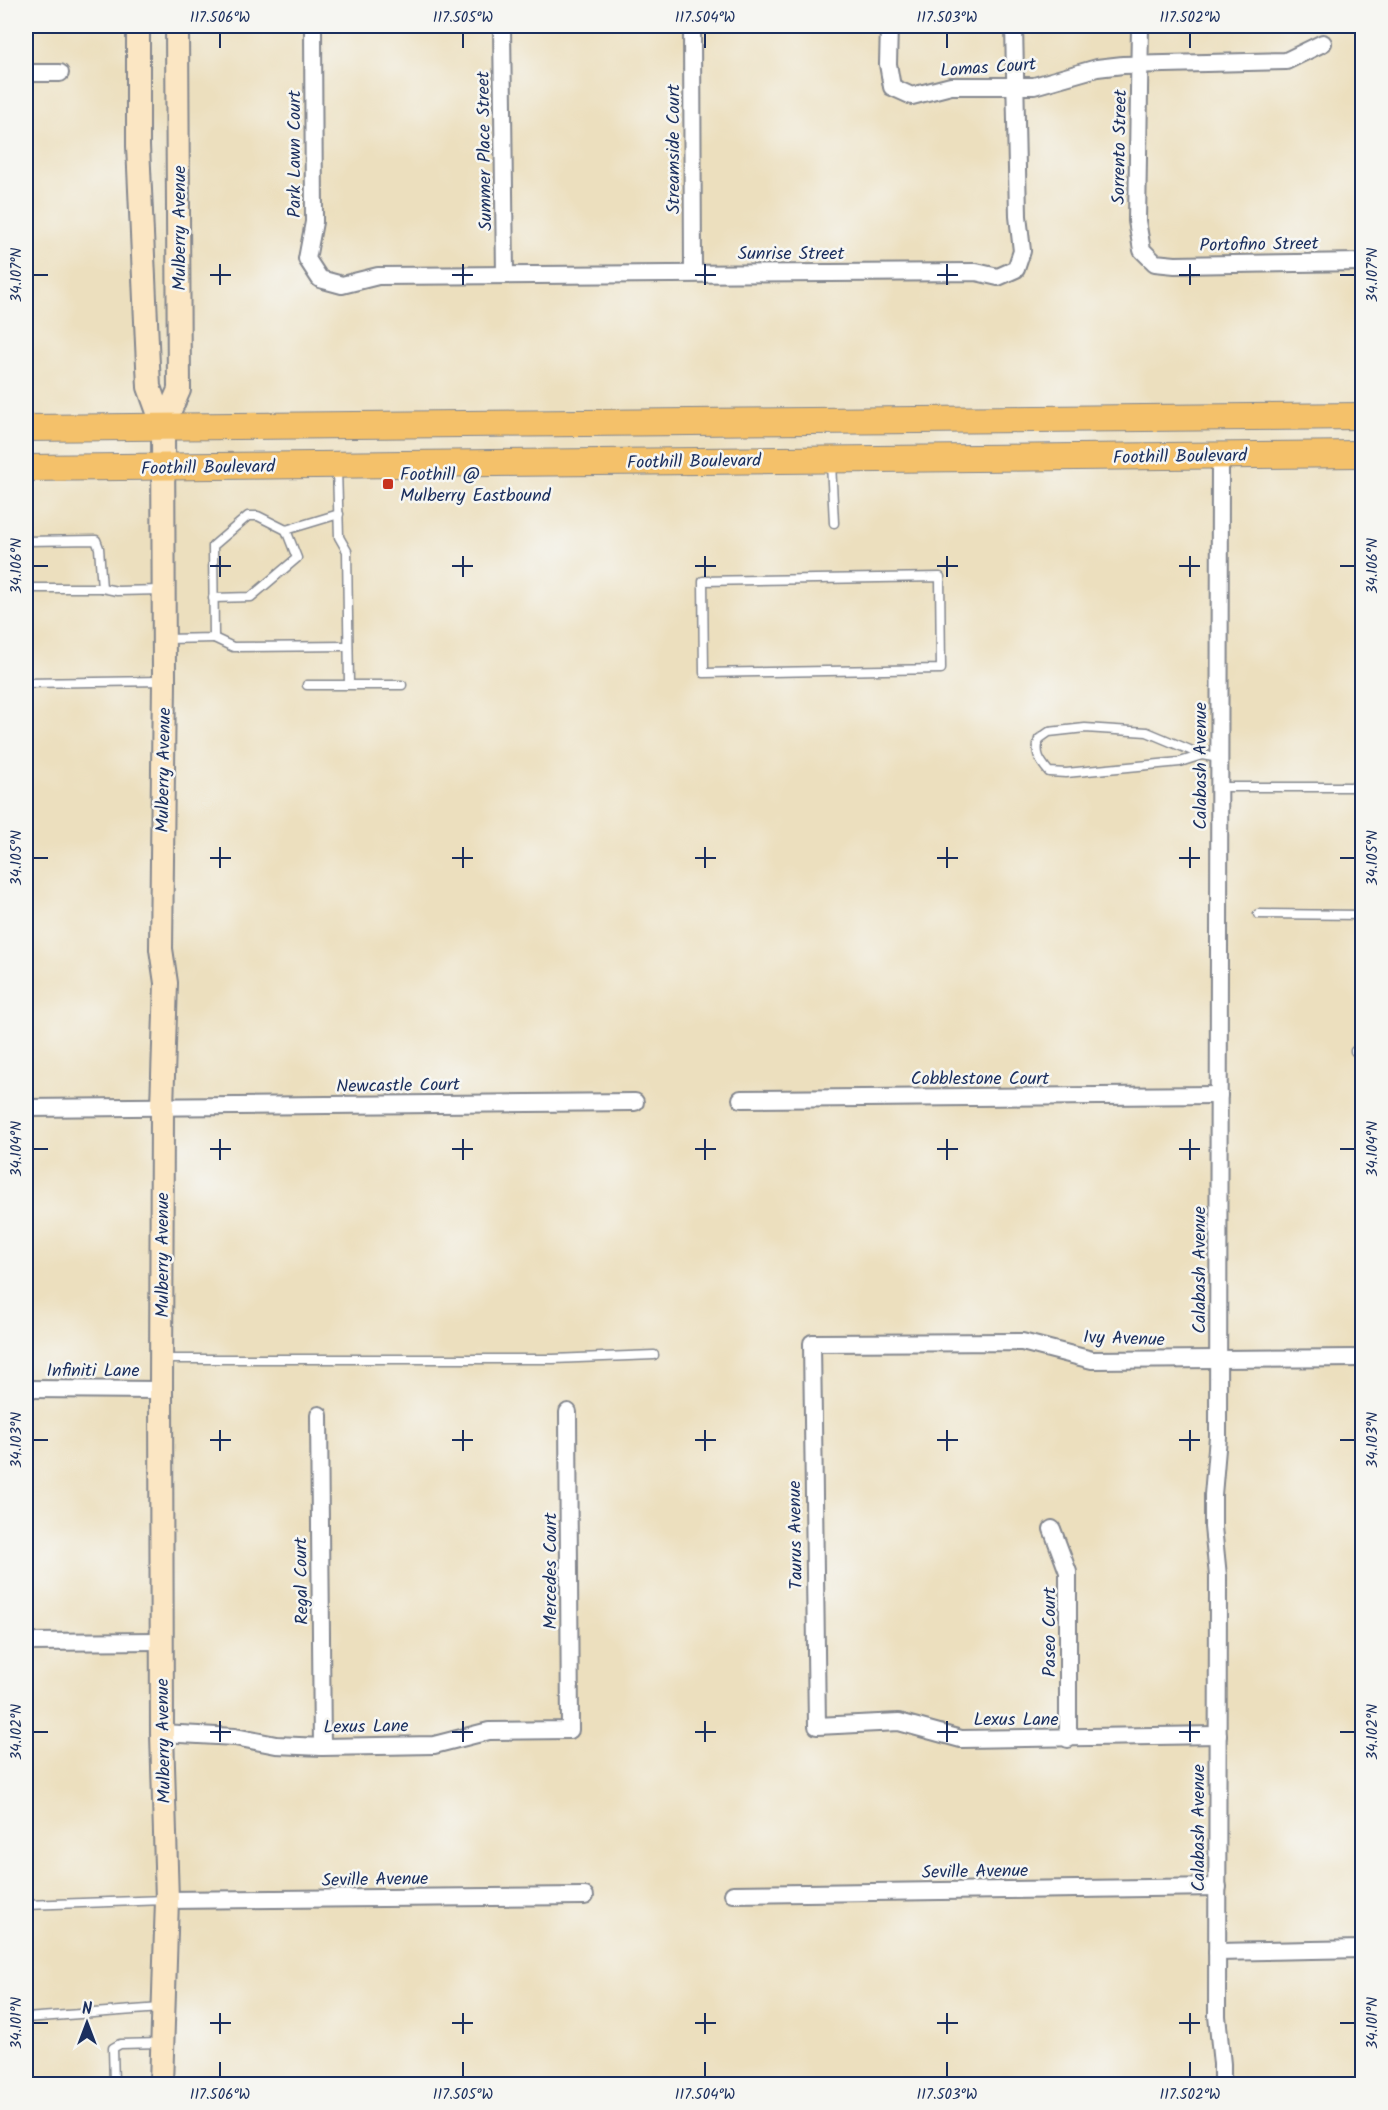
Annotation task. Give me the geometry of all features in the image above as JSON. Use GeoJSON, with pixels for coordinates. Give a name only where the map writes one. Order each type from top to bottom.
{"type":"FeatureCollection","features":[{"type":"Feature","properties":{"kind":"main road"},"geometry":{"type":"LineString","coordinates":[[26,428],[1362,416]]}},
{"type":"Feature","properties":{"kind":"main road","name":"Foothill Boulevard"},"geometry":{"type":"LineString","coordinates":[[26,468],[1362,454]]}},
{"type":"Feature","properties":{"kind":"street","name":"Mulberry Avenue"},"geometry":{"type":"LineString","coordinates":[[138,26],[138,146],[149,387],[163,426],[164,467],[161,949],[166,983],[162,1107],[161,1390],[162,1733],[167,1900],[160,2085]]}},
{"type":"Feature","properties":{"kind":"street","name":"Mulberry Avenue"},"geometry":{"type":"LineString","coordinates":[[163,426],[179,390],[177,26]]}},
{"type":"Feature","properties":{"kind":"street","name":"Park Lawn Court"},"geometry":{"type":"LineString","coordinates":[[313,26],[314,222],[307,259],[320,279]]}},
{"type":"Feature","properties":{"kind":"street","name":"Summer Place Street"},"geometry":{"type":"LineString","coordinates":[[502,26],[505,275]]}},
{"type":"Feature","properties":{"kind":"street","name":"Streamside Court"},"geometry":{"type":"LineString","coordinates":[[692,26],[693,273]]}},
{"type":"Feature","properties":{"kind":"street","name":"Lomas Court"},"geometry":{"type":"LineString","coordinates":[[889,26],[888,64],[892,87],[912,96],[951,86],[1034,86],[1097,68],[1140,64],[1286,61],[1323,43]]}},
{"type":"Feature","properties":{"kind":"street","name":"Sunrise Street"},"geometry":{"type":"LineString","coordinates":[[320,279],[342,285],[378,276],[976,272],[998,277],[1016,269],[1022,250],[1018,216],[1014,26]]}},
{"type":"Feature","properties":{"kind":"street","name":"Sorrento Street"},"geometry":{"type":"LineString","coordinates":[[1140,26],[1137,221],[1142,250],[1155,263]]}},
{"type":"Feature","properties":{"kind":"street"},"geometry":{"type":"LineString","coordinates":[[26,73],[60,73]]}},
{"type":"Feature","properties":{"kind":"street","name":"Portofino Street"},"geometry":{"type":"LineString","coordinates":[[1155,263],[1205,265],[1362,262]]}},
{"type":"Feature","properties":{"kind":"street","name":"Calabash Avenue"},"geometry":{"type":"LineString","coordinates":[[1220,455],[1218,1437],[1213,1527],[1218,1576],[1217,2016],[1222,2085]]}},
{"type":"Feature","properties":{"kind":"street","name":"Cobblestone Court"},"geometry":{"type":"LineString","coordinates":[[741,1100],[1219,1095]]}},
{"type":"Feature","properties":{"kind":"street","name":"Newcastle Court"},"geometry":{"type":"LineString","coordinates":[[26,1108],[635,1102]]}},
{"type":"Feature","properties":{"kind":"street","name":"Ivy Avenue"},"geometry":{"type":"LineString","coordinates":[[812,1343],[1022,1342],[1092,1360],[1362,1358]]}},
{"type":"Feature","properties":{"kind":"street","name":"Taurus Avenue"},"geometry":{"type":"LineString","coordinates":[[812,1343],[817,1726]]}},
{"type":"Feature","properties":{"kind":"street","name":"Infiniti Lane"},"geometry":{"type":"LineString","coordinates":[[26,1389],[161,1390]]}},
{"type":"Feature","properties":{"kind":"street","name":"Mercedes Court"},"geometry":{"type":"LineString","coordinates":[[568,1412],[570,1730]]}},
{"type":"Feature","properties":{"kind":"street","name":"Regal Court"},"geometry":{"type":"LineString","coordinates":[[319,1415],[322,1747]]}},
{"type":"Feature","properties":{"kind":"street","name":"Paseo Court"},"geometry":{"type":"LineString","coordinates":[[1052,1529],[1068,1572],[1068,1739]]}},
{"type":"Feature","properties":{"kind":"street"},"geometry":{"type":"LineString","coordinates":[[26,1642],[162,1641]]}},
{"type":"Feature","properties":{"kind":"street","name":"Lexus Lane"},"geometry":{"type":"LineString","coordinates":[[817,1726],[899,1722],[961,1739],[1218,1735]]}},
{"type":"Feature","properties":{"kind":"street","name":"Lexus Lane"},"geometry":{"type":"LineString","coordinates":[[162,1733],[235,1737],[276,1745],[322,1747],[434,1745],[489,1731],[570,1730]]}},
{"type":"Feature","properties":{"kind":"street","name":"Seville Avenue"},"geometry":{"type":"LineString","coordinates":[[734,1894],[1218,1887]]}},
{"type":"Feature","properties":{"kind":"street","name":"Seville Avenue"},"geometry":{"type":"LineString","coordinates":[[167,1900],[585,1896]]}},
{"type":"Feature","properties":{"kind":"street"},"geometry":{"type":"LineString","coordinates":[[1217,1952],[1362,1950]]}},
{"type":"Feature","properties":{"kind":"lane"},"geometry":{"type":"LineString","coordinates":[[831,460],[834,523]]}},
{"type":"Feature","properties":{"kind":"lane"},"geometry":{"type":"LineString","coordinates":[[337,465],[339,537],[347,552],[349,684]]}},
{"type":"Feature","properties":{"kind":"lane"},"geometry":{"type":"LineString","coordinates":[[286,530],[339,514]]}},
{"type":"Feature","properties":{"kind":"lane"},"geometry":{"type":"LineString","coordinates":[[213,598],[251,597],[297,558],[286,530],[258,516],[248,516],[213,546],[213,598],[214,638]]}},
{"type":"Feature","properties":{"kind":"lane"},"geometry":{"type":"LineString","coordinates":[[26,541],[96,540],[99,548],[102,588]]}},
{"type":"Feature","properties":{"kind":"lane"},"geometry":{"type":"LineString","coordinates":[[940,577],[941,669],[704,673],[703,581],[781,579],[940,577]]}},
{"type":"Feature","properties":{"kind":"lane"},"geometry":{"type":"LineString","coordinates":[[26,588],[164,590]]}},
{"type":"Feature","properties":{"kind":"lane"},"geometry":{"type":"LineString","coordinates":[[164,639],[214,638],[233,647],[348,646]]}},
{"type":"Feature","properties":{"kind":"lane"},"geometry":{"type":"LineString","coordinates":[[26,683],[164,681]]}},
{"type":"Feature","properties":{"kind":"lane"},"geometry":{"type":"LineString","coordinates":[[307,685],[402,685]]}},
{"type":"Feature","properties":{"kind":"lane"},"geometry":{"type":"LineString","coordinates":[[1202,755],[1180,762],[1066,773],[1049,772],[1039,761],[1036,751],[1039,738],[1048,732],[1085,728],[1147,732],[1202,755],[1219,758]]}},
{"type":"Feature","properties":{"kind":"lane"},"geometry":{"type":"LineString","coordinates":[[1219,787],[1362,787]]}},
{"type":"Feature","properties":{"kind":"lane"},"geometry":{"type":"LineString","coordinates":[[1258,914],[1362,915]]}},
{"type":"Feature","properties":{"kind":"lane"},"geometry":{"type":"LineString","coordinates":[[162,1359],[553,1359],[654,1355]]}},
{"type":"Feature","properties":{"kind":"lane"},"geometry":{"type":"LineString","coordinates":[[26,1905],[167,1900]]}},
{"type":"Feature","properties":{"kind":"lane"},"geometry":{"type":"LineString","coordinates":[[26,2018],[162,2008]]}},
{"type":"Feature","properties":{"kind":"lane"},"geometry":{"type":"LineString","coordinates":[[114,2085],[113,2048],[120,2044],[160,2043]]}},
{"type":"Feature","properties":{"kind":"place","name":"Foothill @ Mulberry Eastbound"},"geometry":{"type":"Point","coordinates":[388,484]}}]}
